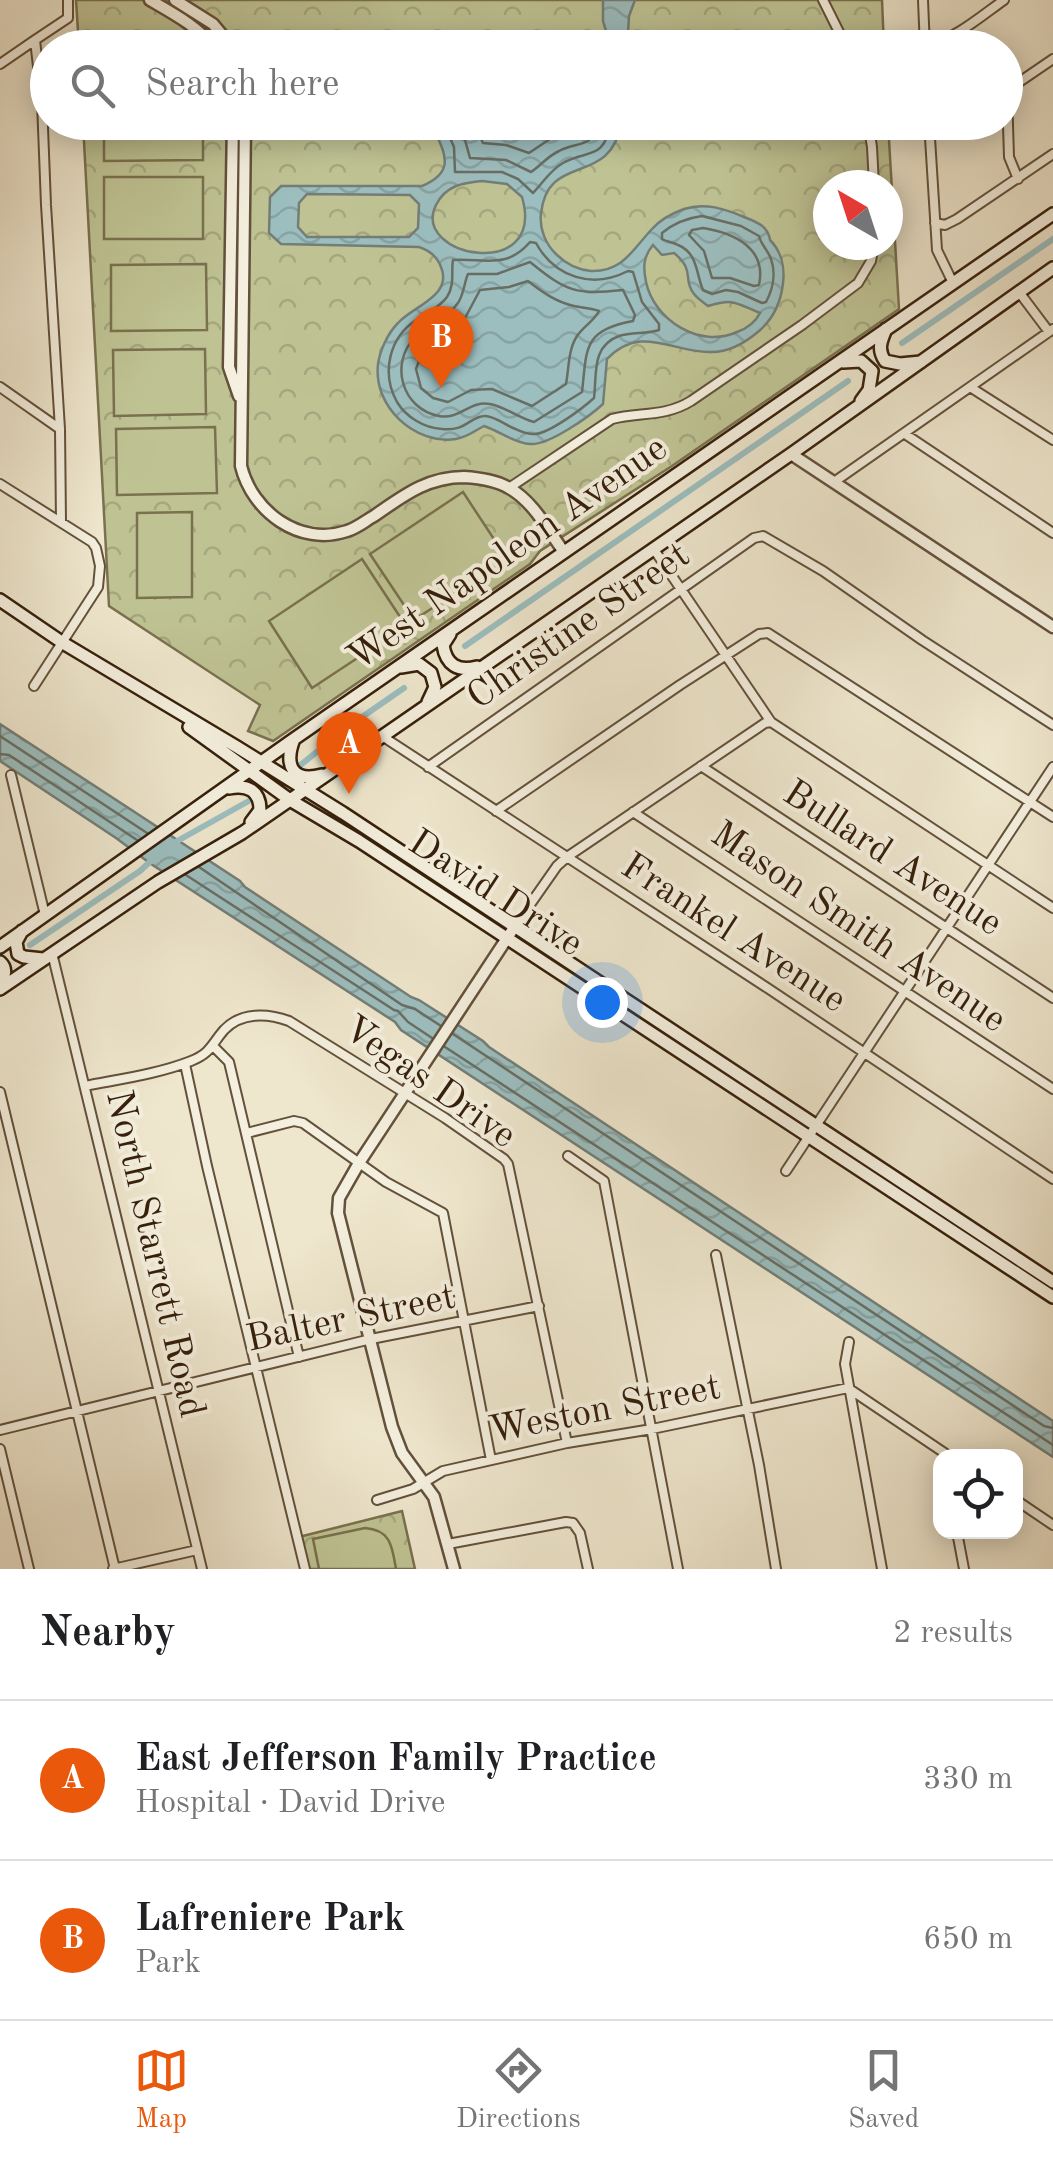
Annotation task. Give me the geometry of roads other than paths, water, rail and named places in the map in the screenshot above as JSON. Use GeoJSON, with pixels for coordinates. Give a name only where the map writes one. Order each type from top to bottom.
{"type":"FeatureCollection","features":[{"type":"Feature","properties":{"kind":"main road","name":"West Napoleon Avenue"},"geometry":{"type":"LineString","coordinates":[[0,946],[1053,214]]}},
{"type":"Feature","properties":{"kind":"main road","name":"West Napoleon Avenue"},"geometry":{"type":"LineString","coordinates":[[0,987],[290,800],[1053,268]]}},
{"type":"Feature","properties":{"kind":"main road"},"geometry":{"type":"LineString","coordinates":[[886,329],[880,343],[885,361],[922,362]]}},
{"type":"Feature","properties":{"kind":"main road"},"geometry":{"type":"LineString","coordinates":[[836,364],[861,361],[872,371],[870,390],[855,408]]}},
{"type":"Feature","properties":{"kind":"main road","name":"David Drive"},"geometry":{"type":"LineString","coordinates":[[0,600],[62,644],[343,813],[515,926],[663,1033]]}},
{"type":"Feature","properties":{"kind":"main road"},"geometry":{"type":"LineString","coordinates":[[456,626],[444,645],[450,663],[466,670],[484,665]]}},
{"type":"Feature","properties":{"kind":"main road"},"geometry":{"type":"LineString","coordinates":[[395,669],[419,664],[432,673],[435,687],[425,706]]}},
{"type":"Feature","properties":{"kind":"main road","name":"David Drive"},"geometry":{"type":"LineString","coordinates":[[107,671],[290,800],[663,1033],[1053,1297]]}},
{"type":"Feature","properties":{"kind":"main road"},"geometry":{"type":"LineString","coordinates":[[294,739],[288,762],[292,769],[310,778],[328,773]]}},
{"type":"Feature","properties":{"kind":"main road"},"geometry":{"type":"LineString","coordinates":[[224,790],[244,786],[260,801],[260,810],[242,832]]}},
{"type":"Feature","properties":{"kind":"main road"},"geometry":{"type":"LineString","coordinates":[[22,931],[16,942],[18,954],[24,958],[47,956]]}},
{"type":"Feature","properties":{"kind":"main road"},"geometry":{"type":"LineString","coordinates":[[0,962],[5,974],[0,987]]}},
{"type":"Feature","properties":{"kind":"main road","name":"David Drive"},"geometry":{"type":"LineString","coordinates":[[812,1131],[1053,1282]]}},
{"type":"Feature","properties":{"kind":"street"},"geometry":{"type":"LineString","coordinates":[[51,30],[68,18],[68,0]]}},
{"type":"Feature","properties":{"kind":"street"},"geometry":{"type":"LineString","coordinates":[[150,0],[164,3],[199,30]]}},
{"type":"Feature","properties":{"kind":"street"},"geometry":{"type":"LineString","coordinates":[[174,0],[217,30]]}},
{"type":"Feature","properties":{"kind":"street"},"geometry":{"type":"LineString","coordinates":[[823,0],[837,30]]}},
{"type":"Feature","properties":{"kind":"street"},"geometry":{"type":"LineString","coordinates":[[923,0],[924,30]]}},
{"type":"Feature","properties":{"kind":"street"},"geometry":{"type":"LineString","coordinates":[[962,30],[1004,0]]}},
{"type":"Feature","properties":{"kind":"street"},"geometry":{"type":"LineString","coordinates":[[0,64],[30,44]]}},
{"type":"Feature","properties":{"kind":"street"},"geometry":{"type":"LineString","coordinates":[[1023,81],[1053,59]]}},
{"type":"Feature","properties":{"kind":"street"},"geometry":{"type":"LineString","coordinates":[[43,140],[60,428],[61,522]]}},
{"type":"Feature","properties":{"kind":"street"},"geometry":{"type":"LineString","coordinates":[[232,140],[229,367],[242,402]]}},
{"type":"Feature","properties":{"kind":"street"},"geometry":{"type":"LineString","coordinates":[[245,140],[241,466],[250,490],[270,515],[292,528],[333,534],[358,526],[416,487],[438,479],[485,479],[509,488],[532,507],[564,552]]}},
{"type":"Feature","properties":{"kind":"street"},"geometry":{"type":"LineString","coordinates":[[871,140],[873,170]]}},
{"type":"Feature","properties":{"kind":"street"},"geometry":{"type":"LineString","coordinates":[[930,140],[939,259],[953,283]]}},
{"type":"Feature","properties":{"kind":"street"},"geometry":{"type":"LineString","coordinates":[[1008,140],[1009,157],[1018,179]]}},
{"type":"Feature","properties":{"kind":"street"},"geometry":{"type":"LineString","coordinates":[[934,224],[957,220],[1053,154]]}},
{"type":"Feature","properties":{"kind":"street"},"geometry":{"type":"LineString","coordinates":[[509,488],[612,420],[675,411],[691,402],[858,283],[871,260]]}},
{"type":"Feature","properties":{"kind":"street"},"geometry":{"type":"LineString","coordinates":[[834,482],[1051,331],[1019,292]]}},
{"type":"Feature","properties":{"kind":"street"},"geometry":{"type":"LineString","coordinates":[[0,387],[60,428]]}},
{"type":"Feature","properties":{"kind":"street"},"geometry":{"type":"LineString","coordinates":[[970,387],[1053,440]]}},
{"type":"Feature","properties":{"kind":"street"},"geometry":{"type":"LineString","coordinates":[[1044,434],[1053,427]]}},
{"type":"Feature","properties":{"kind":"street"},"geometry":{"type":"LineString","coordinates":[[905,434],[1053,533]]}},
{"type":"Feature","properties":{"kind":"street"},"geometry":{"type":"LineString","coordinates":[[790,454],[1053,628]]}},
{"type":"Feature","properties":{"kind":"street"},"geometry":{"type":"LineString","coordinates":[[0,484],[92,542],[100,566],[98,587],[34,686]]}},
{"type":"Feature","properties":{"kind":"street","name":"Christine Street"},"geometry":{"type":"LineString","coordinates":[[428,767],[754,538],[764,537],[823,571],[1053,725]]}},
{"type":"Feature","properties":{"kind":"street"},"geometry":{"type":"LineString","coordinates":[[653,548],[771,722],[1053,908]]}},
{"type":"Feature","properties":{"kind":"street"},"geometry":{"type":"LineString","coordinates":[[496,811],[758,634],[770,634],[1053,817]]}},
{"type":"Feature","properties":{"kind":"street"},"geometry":{"type":"LineString","coordinates":[[454,1569],[436,1501],[402,1454],[392,1427],[338,1213],[339,1198],[451,1020],[557,866],[771,722]]}},
{"type":"Feature","properties":{"kind":"street","name":"Frankel Avenue"},"geometry":{"type":"LineString","coordinates":[[382,736],[1053,1180]]}},
{"type":"Feature","properties":{"kind":"street","name":"Bullard Avenue"},"geometry":{"type":"LineString","coordinates":[[701,766],[1053,998]]}},
{"type":"Feature","properties":{"kind":"street"},"geometry":{"type":"LineString","coordinates":[[786,1172],[1053,767]]}},
{"type":"Feature","properties":{"kind":"street"},"geometry":{"type":"LineString","coordinates":[[11,775],[44,915]]}},
{"type":"Feature","properties":{"kind":"street","name":"Mason Smith Avenue"},"geometry":{"type":"LineString","coordinates":[[633,812],[1053,1090]]}},
{"type":"Feature","properties":{"kind":"street","name":"North Starrett Road"},"geometry":{"type":"LineString","coordinates":[[47,956],[86,1086],[202,1569]]}},
{"type":"Feature","properties":{"kind":"street","name":"Vegas Drive"},"geometry":{"type":"LineString","coordinates":[[86,1086],[185,1064],[214,1047],[226,1028],[240,1018],[276,1017],[289,1021],[445,1118],[508,1164],[566,1443]]}},
{"type":"Feature","properties":{"kind":"street"},"geometry":{"type":"LineString","coordinates":[[214,1047],[229,1062],[299,1356]]}},
{"type":"Feature","properties":{"kind":"street"},"geometry":{"type":"LineString","coordinates":[[185,1064],[305,1569]]}},
{"type":"Feature","properties":{"kind":"street"},"geometry":{"type":"LineString","coordinates":[[0,1092],[114,1569],[197,1550]]}},
{"type":"Feature","properties":{"kind":"street"},"geometry":{"type":"LineString","coordinates":[[246,1133],[294,1121],[303,1123],[386,1182],[443,1213],[491,1460]]}},
{"type":"Feature","properties":{"kind":"street"},"geometry":{"type":"LineString","coordinates":[[568,1156],[604,1181],[678,1569]]}},
{"type":"Feature","properties":{"kind":"street"},"geometry":{"type":"LineString","coordinates":[[716,1255],[776,1569]]}},
{"type":"Feature","properties":{"kind":"street","name":"Balter Street"},"geometry":{"type":"LineString","coordinates":[[0,1430],[371,1339],[538,1306]]}},
{"type":"Feature","properties":{"kind":"street"},"geometry":{"type":"LineString","coordinates":[[849,1342],[845,1364],[848,1388],[882,1569]]}},
{"type":"Feature","properties":{"kind":"street"},"geometry":{"type":"LineString","coordinates":[[848,1388],[939,1449]]}},
{"type":"Feature","properties":{"kind":"street","name":"Weston Street"},"geometry":{"type":"LineString","coordinates":[[377,1500],[413,1489],[444,1471],[848,1388]]}},
{"type":"Feature","properties":{"kind":"street"},"geometry":{"type":"LineString","coordinates":[[0,1449],[29,1569]]}},
{"type":"Feature","properties":{"kind":"street"},"geometry":{"type":"LineString","coordinates":[[1023,1505],[1053,1525]]}},
{"type":"Feature","properties":{"kind":"street"},"geometry":{"type":"LineString","coordinates":[[448,1544],[566,1522],[580,1533],[588,1569]]}},
{"type":"Feature","properties":{"kind":"street"},"geometry":{"type":"LineString","coordinates":[[958,1539],[964,1569]]}},
{"type":"Feature","properties":{"kind":"water"},"geometry":{"type":"Polygon","coordinates":[[[603,0],[635,0],[628,30],[606,30],[603,0]]]}},
{"type":"Feature","properties":{"kind":"water"},"geometry":{"type":"Polygon","coordinates":[[[439,140],[616,140],[605,156],[555,182],[546,195],[541,225],[553,251],[577,268],[611,268],[671,215],[692,207],[722,209],[761,225],[779,254],[783,283],[772,316],[748,339],[723,351],[695,351],[644,341],[620,349],[607,359],[603,404],[568,429],[538,443],[518,441],[484,426],[456,439],[426,436],[412,429],[400,420],[382,395],[378,364],[394,327],[437,293],[443,277],[439,263],[419,247],[281,244],[269,233],[270,197],[281,186],[422,186],[441,173],[443,150],[439,140]],[[482,181],[456,186],[445,193],[436,205],[433,223],[442,238],[458,248],[479,253],[499,251],[515,242],[524,224],[522,197],[507,184],[482,181]],[[307,194],[299,203],[298,227],[307,237],[409,237],[418,228],[419,204],[410,195],[307,194]],[[653,245],[644,267],[646,282],[658,308],[681,328],[708,337],[723,336],[745,329],[758,317],[760,313],[735,303],[708,306],[691,289],[681,259],[674,253],[662,255],[653,245]]]}},
{"type":"Feature","properties":{"kind":"water"},"geometry":{"type":"Polygon","coordinates":[[[0,724],[1053,1421],[1053,1457],[401,1030],[395,1022],[0,761],[0,724]]]}},
{"type":"Feature","properties":{"kind":"waterway"},"geometry":{"type":"LineString","coordinates":[[902,343],[1053,239]]}},
{"type":"Feature","properties":{"kind":"waterway"},"geometry":{"type":"LineString","coordinates":[[465,646],[848,381]]}},
{"type":"Feature","properties":{"kind":"waterway"},"geometry":{"type":"LineString","coordinates":[[298,767],[404,688]]}},
{"type":"Feature","properties":{"kind":"waterway"},"geometry":{"type":"LineString","coordinates":[[172,844],[254,798]]}},
{"type":"Feature","properties":{"kind":"waterway"},"geometry":{"type":"LineString","coordinates":[[30,945],[154,858]]}},
{"type":"Feature","properties":{"kind":"place","name":"Lafreniere Park"},"geometry":{"type":"Point","coordinates":[441,388]}},
{"type":"Feature","properties":{"kind":"place","name":"East Jefferson Family Practice"},"geometry":{"type":"Point","coordinates":[349,794]}}]}
